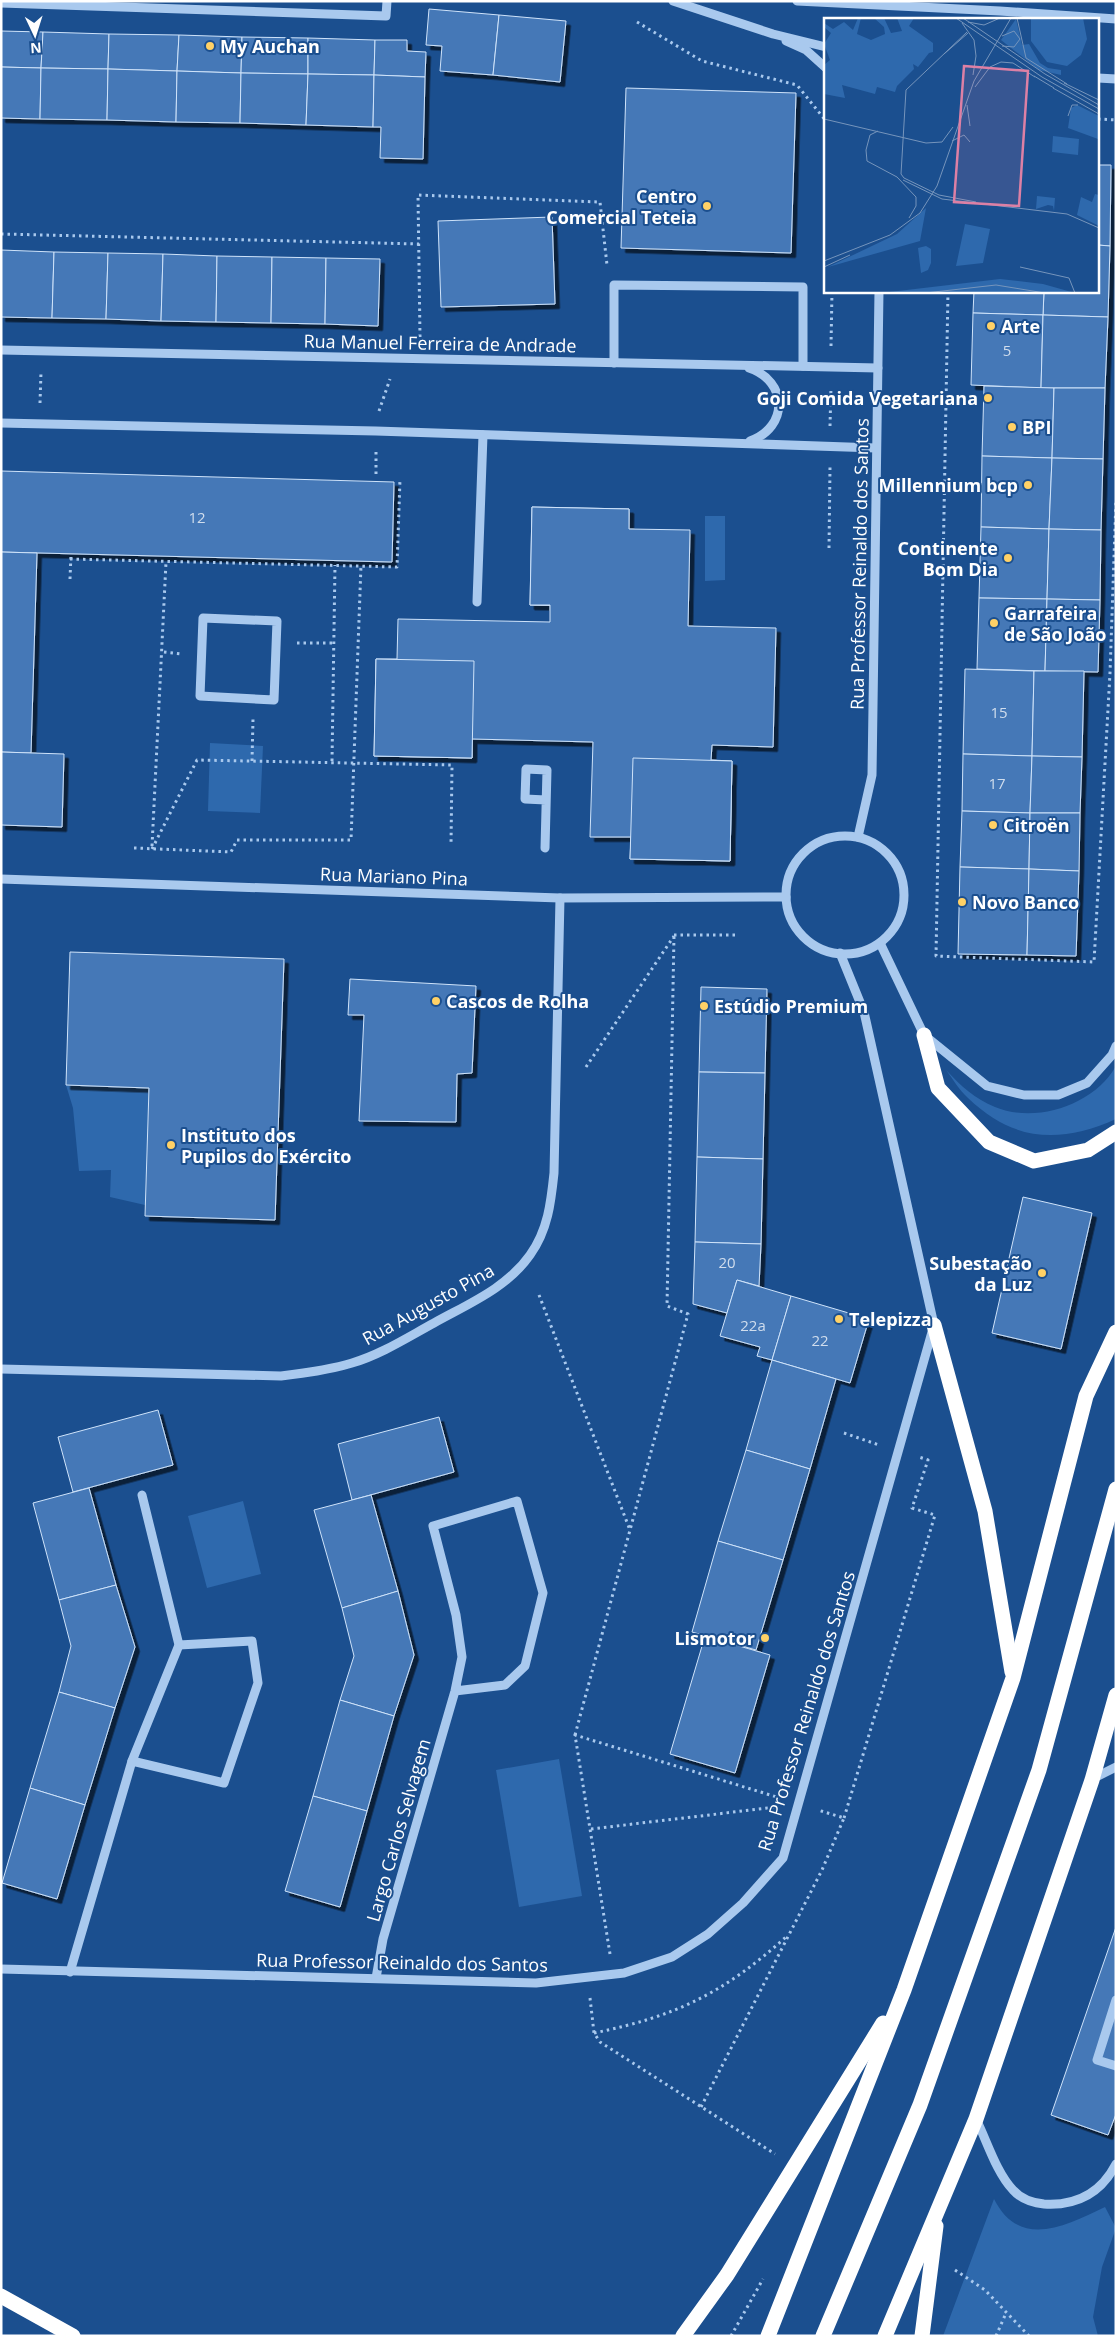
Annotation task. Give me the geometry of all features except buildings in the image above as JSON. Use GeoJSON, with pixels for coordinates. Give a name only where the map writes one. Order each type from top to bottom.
{"type":"FeatureCollection","features":[{"type":"Feature","properties":{"kind":"highway"},"geometry":{"type":"LineString","coordinates":[[924,1035],[938,1088],[988,1142],[1034,1161],[1088,1150],[1116,1132]]}},
{"type":"Feature","properties":{"kind":"highway"},"geometry":{"type":"LineString","coordinates":[[934,1325],[985,1511],[1013,1678]]}},
{"type":"Feature","properties":{"kind":"highway"},"geometry":{"type":"LineString","coordinates":[[768,2336],[904,1990],[1013,1678],[1086,1396],[1116,1332]]}},
{"type":"Feature","properties":{"kind":"highway"},"geometry":{"type":"LineString","coordinates":[[823,2336],[920,2105],[1039,1770],[1116,1489]]}},
{"type":"Feature","properties":{"kind":"highway"},"geometry":{"type":"LineString","coordinates":[[885,2336],[976,2119],[1092,1780],[1116,1695]]}},
{"type":"Feature","properties":{"kind":"highway"},"geometry":{"type":"LineString","coordinates":[[683,2336],[727,2275],[904,1990]]}},
{"type":"Feature","properties":{"kind":"highway"},"geometry":{"type":"LineString","coordinates":[[922,2336],[938,2207]]}},
{"type":"Feature","properties":{"kind":"highway"},"geometry":{"type":"LineString","coordinates":[[1,2296],[73,2336]]}},
{"type":"Feature","properties":{"kind":"street"},"geometry":{"type":"LineString","coordinates":[[1,3],[386,16],[387,1]]}},
{"type":"Feature","properties":{"kind":"street"},"geometry":{"type":"LineString","coordinates":[[673,1],[773,34],[824,47]]}},
{"type":"Feature","properties":{"kind":"street"},"geometry":{"type":"LineString","coordinates":[[797,1],[1000,10],[1091,18]]}},
{"type":"Feature","properties":{"kind":"street"},"geometry":{"type":"LineString","coordinates":[[1102,19],[1116,19]]}},
{"type":"Feature","properties":{"kind":"street"},"geometry":{"type":"LineString","coordinates":[[773,34],[806,50],[824,66]]}},
{"type":"Feature","properties":{"kind":"street"},"geometry":{"type":"LineString","coordinates":[[1100,78],[1116,79]]}},
{"type":"Feature","properties":{"kind":"street"},"geometry":{"type":"LineString","coordinates":[[614,363],[614,285],[803,287],[803,366]]}},
{"type":"Feature","properties":{"kind":"street","name":"Rua Professor Reinaldo dos Santos"},"geometry":{"type":"LineString","coordinates":[[858,837],[872,775],[879,292]]}},
{"type":"Feature","properties":{"kind":"street","name":"Rua Manuel Ferreira de Andrade"},"geometry":{"type":"LineString","coordinates":[[1,350],[878,368]]}},
{"type":"Feature","properties":{"kind":"street"},"geometry":{"type":"LineString","coordinates":[[742,443],[760,437],[772,428],[778,413],[779,401],[776,388],[770,379],[758,370],[744,366]]}},
{"type":"Feature","properties":{"kind":"street"},"geometry":{"type":"LineString","coordinates":[[1,423],[376,431],[876,448]]}},
{"type":"Feature","properties":{"kind":"street"},"geometry":{"type":"LineString","coordinates":[[478,602],[483,435]]}},
{"type":"Feature","properties":{"kind":"street"},"geometry":{"type":"LineString","coordinates":[[203,618],[277,621],[277,642],[274,700],[200,696],[203,618]]}},
{"type":"Feature","properties":{"kind":"street"},"geometry":{"type":"LineString","coordinates":[[545,848],[546,800]]}},
{"type":"Feature","properties":{"kind":"street"},"geometry":{"type":"LineString","coordinates":[[832,837],[858,837],[883,849],[899,870],[904,897],[898,922],[880,943],[860,952],[840,954],[819,948],[802,936],[790,917],[786,897],[791,870],[807,849],[832,837]]}},
{"type":"Feature","properties":{"kind":"street","name":"Rua Mariano Pina"},"geometry":{"type":"LineString","coordinates":[[1,879],[560,898],[786,897]]}},
{"type":"Feature","properties":{"kind":"street","name":"Rua Augusto Pina"},"geometry":{"type":"LineString","coordinates":[[1,1369],[282,1376],[318,1372],[353,1363],[388,1349],[491,1292],[512,1276],[530,1256],[543,1232],[550,1210],[554,1173],[560,898]]}},
{"type":"Feature","properties":{"kind":"street"},"geometry":{"type":"LineString","coordinates":[[880,943],[924,1035],[987,1086],[1024,1094],[1058,1095],[1087,1083],[1112,1055],[1116,1046]]}},
{"type":"Feature","properties":{"kind":"street","name":"Rua Professor Reinaldo dos Santos"},"geometry":{"type":"LineString","coordinates":[[1,1969],[536,1983],[624,1973],[672,1956],[708,1934],[743,1903],[783,1858],[900,1452],[934,1325],[864,1012],[840,954]]}},
{"type":"Feature","properties":{"kind":"street"},"geometry":{"type":"LineString","coordinates":[[70,1972],[132,1761],[179,1645],[142,1494]]}},
{"type":"Feature","properties":{"kind":"street","name":"Largo Carlos Selvagem"},"geometry":{"type":"LineString","coordinates":[[376,1978],[383,1939],[455,1691],[462,1656],[456,1615],[433,1526],[517,1501],[543,1593],[525,1666],[505,1685],[455,1691]]}},
{"type":"Feature","properties":{"kind":"street"},"geometry":{"type":"LineString","coordinates":[[132,1761],[224,1783],[258,1683],[252,1641],[179,1645]]}},
{"type":"Feature","properties":{"kind":"street"},"geometry":{"type":"LineString","coordinates":[[1092,1780],[1116,1767]]}},
{"type":"Feature","properties":{"kind":"street"},"geometry":{"type":"LineString","coordinates":[[1116,2000],[1097,2060],[1116,2066]]}},
{"type":"Feature","properties":{"kind":"street"},"geometry":{"type":"LineString","coordinates":[[976,2119],[1006,2182],[1014,2192],[1033,2202],[1056,2205],[1081,2200],[1103,2184],[1116,2164]]}},
{"type":"Feature","properties":{"kind":"path"},"geometry":{"type":"LineString","coordinates":[[637,22],[702,61],[798,85],[824,118]]}},
{"type":"Feature","properties":{"kind":"path"},"geometry":{"type":"LineString","coordinates":[[1100,119],[1116,120]]}},
{"type":"Feature","properties":{"kind":"path"},"geometry":{"type":"LineString","coordinates":[[398,358],[421,336],[418,195],[600,202],[607,256],[607,274]]}},
{"type":"Feature","properties":{"kind":"path"},"geometry":{"type":"LineString","coordinates":[[1,234],[419,244]]}},
{"type":"Feature","properties":{"kind":"path"},"geometry":{"type":"LineString","coordinates":[[829,548],[832,292]]}},
{"type":"Feature","properties":{"kind":"path"},"geometry":{"type":"LineString","coordinates":[[948,292],[936,956],[1094,962],[1110,673],[1116,498]]}},
{"type":"Feature","properties":{"kind":"path"},"geometry":{"type":"LineString","coordinates":[[40,411],[42,367]]}},
{"type":"Feature","properties":{"kind":"path"},"geometry":{"type":"LineString","coordinates":[[380,404],[386,388]]}},
{"type":"Feature","properties":{"kind":"path"},"geometry":{"type":"LineString","coordinates":[[376,431],[376,478]]}},
{"type":"Feature","properties":{"kind":"path"},"geometry":{"type":"LineString","coordinates":[[70,559],[397,566],[400,479]]}},
{"type":"Feature","properties":{"kind":"path"},"geometry":{"type":"LineString","coordinates":[[70,579],[71,554]]}},
{"type":"Feature","properties":{"kind":"path"},"geometry":{"type":"LineString","coordinates":[[152,849],[166,562]]}},
{"type":"Feature","properties":{"kind":"path"},"geometry":{"type":"LineString","coordinates":[[332,761],[335,565]]}},
{"type":"Feature","properties":{"kind":"path"},"geometry":{"type":"LineString","coordinates":[[134,848],[231,852],[237,840],[351,840],[361,565]]}},
{"type":"Feature","properties":{"kind":"path"},"geometry":{"type":"LineString","coordinates":[[277,642],[334,643]]}},
{"type":"Feature","properties":{"kind":"path"},"geometry":{"type":"LineString","coordinates":[[252,761],[254,699]]}},
{"type":"Feature","properties":{"kind":"path"},"geometry":{"type":"LineString","coordinates":[[152,849],[197,760],[452,764],[451,844]]}},
{"type":"Feature","properties":{"kind":"path"},"geometry":{"type":"LineString","coordinates":[[674,935],[738,935]]}},
{"type":"Feature","properties":{"kind":"path"},"geometry":{"type":"LineString","coordinates":[[586,1067],[674,935]]}},
{"type":"Feature","properties":{"kind":"path"},"geometry":{"type":"LineString","coordinates":[[613,1974],[575,1734],[688,1314],[667,1306],[674,935]]}},
{"type":"Feature","properties":{"kind":"path"},"geometry":{"type":"LineString","coordinates":[[539,1295],[630,1530]]}},
{"type":"Feature","properties":{"kind":"path"},"geometry":{"type":"LineString","coordinates":[[701,2107],[822,1870],[844,1818],[935,1515],[912,1508],[928,1460],[844,1433]]}},
{"type":"Feature","properties":{"kind":"path"},"geometry":{"type":"LineString","coordinates":[[575,1734],[844,1818]]}},
{"type":"Feature","properties":{"kind":"path"},"geometry":{"type":"LineString","coordinates":[[590,1829],[798,1804]]}},
{"type":"Feature","properties":{"kind":"path"},"geometry":{"type":"LineString","coordinates":[[594,2033],[638,2024],[680,2009],[720,1989],[756,1964],[789,1934]]}},
{"type":"Feature","properties":{"kind":"path"},"geometry":{"type":"LineString","coordinates":[[588,1978],[594,2033],[600,2042],[706,2110]]}},
{"type":"Feature","properties":{"kind":"path"},"geometry":{"type":"LineString","coordinates":[[731,2336],[764,2277]]}},
{"type":"Feature","properties":{"kind":"path"},"geometry":{"type":"LineString","coordinates":[[985,2290],[1029,2336]]}},
{"type":"Feature","properties":{"kind":"path"},"geometry":{"type":"LineString","coordinates":[[996,2336],[1006,2312]]}},
{"type":"Feature","properties":{"kind":"shaded area"},"geometry":{"type":"Polygon","coordinates":[[[705,516],[725,516],[725,580],[705,581],[705,516]]]}},
{"type":"Feature","properties":{"kind":"shaded area"},"geometry":{"type":"Polygon","coordinates":[[[210,743],[263,746],[260,813],[208,811],[210,743]]]}},
{"type":"Feature","properties":{"kind":"shaded area"},"geometry":{"type":"Polygon","coordinates":[[[1116,1066],[1116,1119],[1095,1127],[1057,1135],[1020,1131],[985,1113],[968,1098],[946,1070],[969,1092],[988,1104],[1011,1112],[1028,1113],[1046,1112],[1063,1108],[1079,1101],[1106,1080],[1116,1066]]]}},
{"type":"Feature","properties":{"kind":"shaded area"},"geometry":{"type":"Polygon","coordinates":[[[66,1085],[149,1088],[145,1205],[110,1197],[111,1170],[79,1171],[73,1108],[66,1085]]]}},
{"type":"Feature","properties":{"kind":"shaded area"},"geometry":{"type":"Polygon","coordinates":[[[243,1501],[261,1574],[207,1588],[188,1516],[243,1501]]]}},
{"type":"Feature","properties":{"kind":"shaded area"},"geometry":{"type":"Polygon","coordinates":[[[559,1759],[582,1896],[519,1907],[496,1770],[559,1759]]]}},
{"type":"Feature","properties":{"kind":"shaded area"},"geometry":{"type":"Polygon","coordinates":[[[994,2199],[1005,2215],[1017,2224],[1030,2229],[1059,2226],[1105,2207],[1116,2228],[1102,2267],[1093,2317],[1098,2336],[943,2336],[994,2199]]]}},
{"type":"Feature","properties":{"kind":"place","name":"My Auchan"},"geometry":{"type":"Point","coordinates":[210,46]}},
{"type":"Feature","properties":{"kind":"place","name":"Centro Comercial Teteia"},"geometry":{"type":"Point","coordinates":[707,206]}},
{"type":"Feature","properties":{"kind":"place","name":"Arte"},"geometry":{"type":"Point","coordinates":[991,326]}},
{"type":"Feature","properties":{"kind":"place","name":"Goji Comida Vegetariana"},"geometry":{"type":"Point","coordinates":[988,398]}},
{"type":"Feature","properties":{"kind":"place","name":"BPI"},"geometry":{"type":"Point","coordinates":[1012,427]}},
{"type":"Feature","properties":{"kind":"place","name":"Millennium bcp"},"geometry":{"type":"Point","coordinates":[1028,485]}},
{"type":"Feature","properties":{"kind":"place","name":"Continente Bom Dia"},"geometry":{"type":"Point","coordinates":[1008,558]}},
{"type":"Feature","properties":{"kind":"place","name":"Garrafeira de São João"},"geometry":{"type":"Point","coordinates":[994,623]}},
{"type":"Feature","properties":{"kind":"place","name":"Citroën"},"geometry":{"type":"Point","coordinates":[993,825]}},
{"type":"Feature","properties":{"kind":"place","name":"Novo Banco"},"geometry":{"type":"Point","coordinates":[962,902]}},
{"type":"Feature","properties":{"kind":"place","name":"Cascos de Rolha"},"geometry":{"type":"Point","coordinates":[436,1001]}},
{"type":"Feature","properties":{"kind":"place","name":"Estúdio Premium"},"geometry":{"type":"Point","coordinates":[704,1006]}},
{"type":"Feature","properties":{"kind":"place","name":"Instituto dos Pupilos do Exército"},"geometry":{"type":"Point","coordinates":[171,1145]}},
{"type":"Feature","properties":{"kind":"place","name":"Subestação da Luz"},"geometry":{"type":"Point","coordinates":[1042,1273]}},
{"type":"Feature","properties":{"kind":"place","name":"Telepizza"},"geometry":{"type":"Point","coordinates":[839,1319]}},
{"type":"Feature","properties":{"kind":"place","name":"Lismotor"},"geometry":{"type":"Point","coordinates":[765,1638]}}]}
